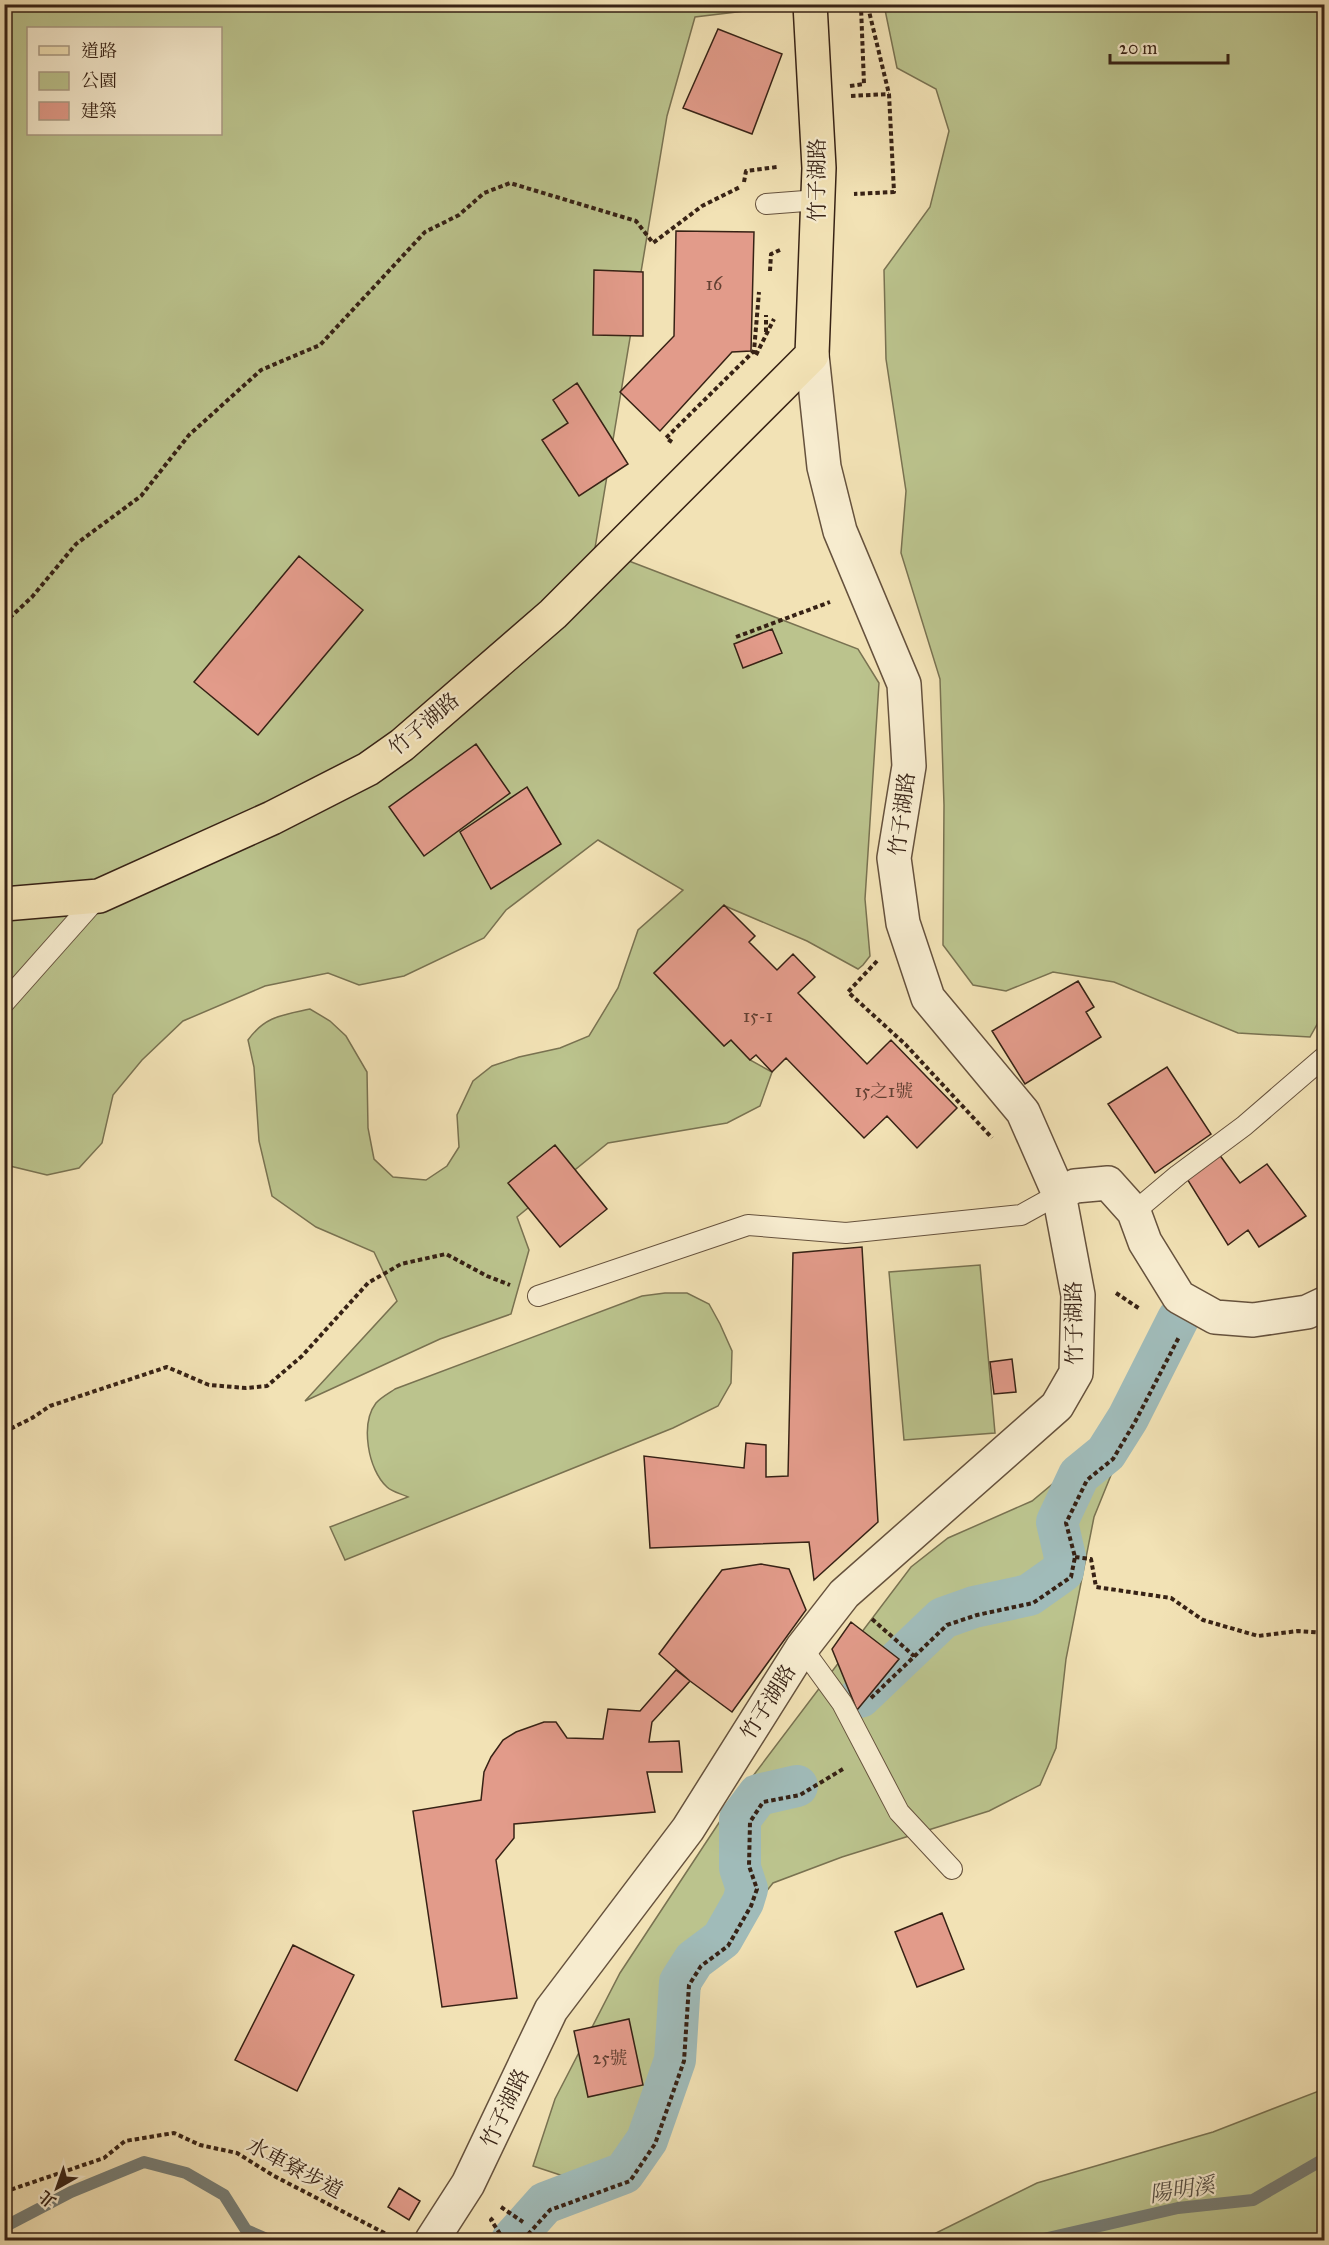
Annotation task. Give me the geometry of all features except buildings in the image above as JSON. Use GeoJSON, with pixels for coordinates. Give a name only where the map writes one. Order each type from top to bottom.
{"type":"FeatureCollection","features":[{"type":"Feature","properties":{"kind":"main road","name":"竹子湖路"},"geometry":{"type":"LineString","coordinates":[[4,904],[99,896],[283,812],[368,769],[402,745],[553,614],[812,355],[819,168],[810,4]]}},
{"type":"Feature","properties":{"kind":"street","name":"竹子湖路"},"geometry":{"type":"LineString","coordinates":[[432,2241],[468,2184],[551,2010],[688,1829],[802,1648],[844,1594],[1057,1406],[1076,1373],[1078,1295],[1059,1194],[1023,1112],[928,998],[903,923],[894,858],[909,766],[904,684],[840,531],[824,467],[812,355]]}},
{"type":"Feature","properties":{"kind":"street"},"geometry":{"type":"LineString","coordinates":[[1059,1194],[1075,1186],[1108,1184],[1134,1212],[1145,1242],[1179,1298],[1215,1317],[1253,1320],[1307,1312],[1324,1304]]}},
{"type":"Feature","properties":{"kind":"lane"},"geometry":{"type":"LineString","coordinates":[[766,204],[818,200]]}},
{"type":"Feature","properties":{"kind":"lane"},"geometry":{"type":"LineString","coordinates":[[4,1003],[99,896]]}},
{"type":"Feature","properties":{"kind":"lane"},"geometry":{"type":"LineString","coordinates":[[1134,1212],[1178,1175],[1244,1126],[1324,1057]]}},
{"type":"Feature","properties":{"kind":"lane"},"geometry":{"type":"LineString","coordinates":[[538,1296],[748,1225],[846,1233],[1021,1215],[1059,1194]]}},
{"type":"Feature","properties":{"kind":"lane"},"geometry":{"type":"LineString","coordinates":[[802,1648],[842,1703],[899,1812],[952,1869]]}},
{"type":"Feature","properties":{"kind":"path"},"geometry":{"type":"LineString","coordinates":[[847,86],[864,84],[861,8],[868,7],[889,94],[894,192],[850,194]]}},
{"type":"Feature","properties":{"kind":"path"},"geometry":{"type":"LineString","coordinates":[[848,96],[889,94]]}},
{"type":"Feature","properties":{"kind":"path"},"geometry":{"type":"LineString","coordinates":[[4,623],[32,597],[76,544],[141,496],[189,435],[261,370],[320,345],[425,232],[459,215],[484,193],[510,183],[636,222],[653,243],[702,206],[744,185],[746,171],[777,167]]}},
{"type":"Feature","properties":{"kind":"path"},"geometry":{"type":"LineString","coordinates":[[779,239],[782,261]]}},
{"type":"Feature","properties":{"kind":"path"},"geometry":{"type":"LineString","coordinates":[[770,271],[771,254]]}},
{"type":"Feature","properties":{"kind":"path"},"geometry":{"type":"LineString","coordinates":[[679,436],[672,443],[666,438],[754,351],[759,292]]}},
{"type":"Feature","properties":{"kind":"path"},"geometry":{"type":"LineString","coordinates":[[766,315],[766,336]]}},
{"type":"Feature","properties":{"kind":"path"},"geometry":{"type":"LineString","coordinates":[[747,367],[755,358],[775,318]]}},
{"type":"Feature","properties":{"kind":"path"},"geometry":{"type":"LineString","coordinates":[[736,636],[834,600]]}},
{"type":"Feature","properties":{"kind":"path"},"geometry":{"type":"LineString","coordinates":[[883,955],[848,992],[906,1045],[997,1144]]}},
{"type":"Feature","properties":{"kind":"path"},"geometry":{"type":"LineString","coordinates":[[4,1432],[50,1406],[166,1367],[209,1384],[246,1388],[267,1386],[302,1356],[368,1283],[401,1264],[446,1254],[487,1276],[538,1296]]}},
{"type":"Feature","properties":{"kind":"path"},"geometry":{"type":"LineString","coordinates":[[1114,1284],[1116,1293],[1146,1312]]}},
{"type":"Feature","properties":{"kind":"path"},"geometry":{"type":"LineString","coordinates":[[866,1703],[947,1625],[977,1615],[1033,1603],[1071,1577],[1075,1557],[1066,1523],[1087,1480],[1113,1459],[1181,1333]]}},
{"type":"Feature","properties":{"kind":"path"},"geometry":{"type":"LineString","coordinates":[[1075,1557],[1091,1559],[1096,1587],[1171,1598],[1203,1620],[1258,1636],[1298,1631],[1324,1634]]}},
{"type":"Feature","properties":{"kind":"path"},"geometry":{"type":"LineString","coordinates":[[844,1594],[914,1656]]}},
{"type":"Feature","properties":{"kind":"path"},"geometry":{"type":"LineString","coordinates":[[523,2241],[550,2210],[630,2181],[655,2144],[684,2061],[689,1985],[701,1966],[728,1946],[751,1906],[757,1888],[749,1866],[750,1822],[763,1802],[800,1795],[869,1754]]}},
{"type":"Feature","properties":{"kind":"path","name":"水車寮步道"},"geometry":{"type":"LineString","coordinates":[[4,2192],[104,2158],[125,2141],[174,2133],[200,2145],[237,2153],[274,2176],[399,2241]]}},
{"type":"Feature","properties":{"kind":"path"},"geometry":{"type":"LineString","coordinates":[[501,2207],[523,2222]]}},
{"type":"Feature","properties":{"kind":"path"},"geometry":{"type":"LineString","coordinates":[[492,2220],[506,2241],[511,2237],[516,2241]]}},
{"type":"Feature","properties":{"kind":"green space"},"geometry":{"type":"Polygon","coordinates":[[[4,5],[776,5],[771,8],[695,17],[667,116],[595,548],[858,649],[879,683],[865,899],[870,956],[858,969],[807,941],[725,906],[654,973],[724,1046],[731,1040],[750,1060],[772,1072],[760,1106],[727,1123],[608,1143],[517,1217],[529,1250],[511,1314],[440,1339],[305,1401],[397,1301],[374,1252],[316,1227],[272,1196],[259,1141],[254,1067],[248,1040],[268,1021],[291,1013],[310,1009],[330,1021],[346,1036],[367,1072],[368,1128],[374,1159],[393,1177],[426,1180],[447,1166],[459,1147],[457,1115],[473,1081],[492,1066],[560,1048],[589,1036],[618,988],[638,930],[683,890],[598,840],[506,910],[484,938],[404,976],[359,985],[328,973],[265,986],[183,1021],[142,1060],[113,1095],[102,1143],[79,1168],[47,1175],[10,1166],[5,1160],[4,5]]]}},
{"type":"Feature","properties":{"kind":"green space"},"geometry":{"type":"Polygon","coordinates":[[[884,5],[1324,5],[1324,1012],[1310,1037],[1238,1033],[1114,982],[1053,972],[1006,991],[973,985],[943,945],[944,805],[940,679],[901,553],[906,491],[886,359],[884,270],[930,207],[949,131],[936,89],[897,68],[884,5]]]}},
{"type":"Feature","properties":{"kind":"green space"},"geometry":{"type":"Polygon","coordinates":[[[980,1265],[995,1433],[904,1440],[889,1272],[980,1265]]]}},
{"type":"Feature","properties":{"kind":"green space"},"geometry":{"type":"Polygon","coordinates":[[[687,1293],[709,1304],[720,1324],[732,1351],[731,1383],[718,1406],[673,1428],[345,1560],[330,1527],[408,1497],[387,1487],[375,1470],[371,1458],[368,1446],[368,1423],[371,1412],[380,1399],[395,1389],[642,1296],[687,1293]]]}},
{"type":"Feature","properties":{"kind":"green space"},"geometry":{"type":"Polygon","coordinates":[[[1146,1389],[1094,1517],[1066,1659],[1056,1748],[1040,1785],[989,1811],[842,1857],[773,1883],[707,1966],[651,2141],[612,2192],[533,2166],[555,2099],[620,1973],[728,1809],[911,1567],[948,1538],[1032,1501],[1068,1471],[1146,1389]]]}},
{"type":"Feature","properties":{"kind":"green space"},"geometry":{"type":"Polygon","coordinates":[[[1324,2089],[1324,2240],[922,2240],[1037,2183],[1213,2132],[1324,2089]]]}},
{"type":"Feature","properties":{"kind":"waterway"},"geometry":{"type":"LineString","coordinates":[[860,1697],[943,1618],[974,1607],[1029,1595],[1063,1571],[1065,1557],[1057,1522],[1079,1475],[1106,1453],[1128,1418],[1178,1319]]}},
{"type":"Feature","properties":{"kind":"waterway"},"geometry":{"type":"LineString","coordinates":[[512,2240],[545,2203],[624,2173],[647,2140],[675,2060],[680,1982],[694,1960],[722,1939],[743,1902],[747,1889],[740,1868],[740,1819],[758,1795],[797,1786]]}},
{"type":"Feature","properties":{"kind":"waterway","name":"陽明溪"},"geometry":{"type":"LineString","coordinates":[[1039,2240],[1178,2208],[1253,2200],[1324,2159]]}},
{"type":"Feature","properties":{"kind":"waterway","name":"陽明溪"},"geometry":{"type":"LineString","coordinates":[[4,2227],[71,2192],[144,2162],[186,2173],[224,2195],[246,2230],[269,2240]]}}]}
